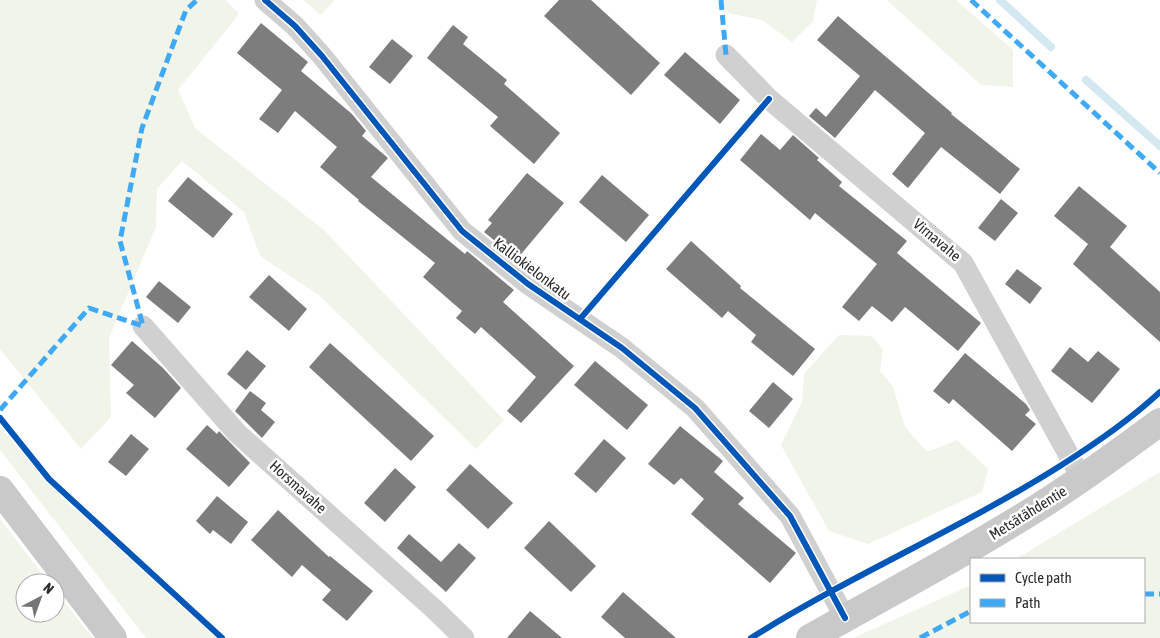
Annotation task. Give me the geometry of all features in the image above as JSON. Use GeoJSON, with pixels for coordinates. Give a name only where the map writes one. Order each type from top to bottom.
{"type":"FeatureCollection","features":[{"type":"Feature","properties":{"kind":"main road","name":"Metsätähdentie"},"geometry":{"type":"LineString","coordinates":[[810,638],[1010,525],[1082,479],[1160,422]]}},
{"type":"Feature","properties":{"kind":"main road"},"geometry":{"type":"LineString","coordinates":[[0,490],[114,638]]}},
{"type":"Feature","properties":{"kind":"street","name":"Kalliokielonkatu"},"geometry":{"type":"LineString","coordinates":[[265,0],[295,26],[322,56],[462,231],[528,284],[622,348],[695,408],[790,516],[844,618]]}},
{"type":"Feature","properties":{"kind":"street","name":"Virnavahe"},"geometry":{"type":"LineString","coordinates":[[726,55],[770,99],[963,263],[1082,479]]}},
{"type":"Feature","properties":{"kind":"street","name":"Horsmavahe"},"geometry":{"type":"LineString","coordinates":[[143,326],[237,432],[464,638]]}},
{"type":"Feature","properties":{"kind":"shaded area"},"geometry":{"type":"Polygon","coordinates":[[[0,0],[226,0],[239,14],[178,90],[195,128],[325,231],[504,420],[476,449],[320,296],[260,256],[244,212],[182,161],[157,189],[156,227],[109,338],[111,417],[81,449],[0,349],[0,0]]]}},
{"type":"Feature","properties":{"kind":"shaded area"},"geometry":{"type":"Polygon","coordinates":[[[303,0],[335,0],[321,15],[303,0]]]}},
{"type":"Feature","properties":{"kind":"shaded area"},"geometry":{"type":"Polygon","coordinates":[[[721,0],[817,0],[813,21],[792,42],[762,20],[728,13],[721,0]]]}},
{"type":"Feature","properties":{"kind":"shaded area"},"geometry":{"type":"Polygon","coordinates":[[[887,0],[956,0],[1013,50],[1013,87],[981,85],[887,0]]]}},
{"type":"Feature","properties":{"kind":"shaded area"},"geometry":{"type":"Polygon","coordinates":[[[839,335],[872,336],[883,350],[880,371],[893,387],[905,427],[927,452],[957,440],[988,469],[982,492],[868,544],[829,531],[781,445],[802,402],[804,374],[839,335]]]}},
{"type":"Feature","properties":{"kind":"shaded area"},"geometry":{"type":"Polygon","coordinates":[[[0,427],[45,480],[216,638],[146,638],[0,450],[0,427]]]}},
{"type":"Feature","properties":{"kind":"shaded area"},"geometry":{"type":"Polygon","coordinates":[[[1160,472],[1160,638],[853,638],[970,585],[970,623],[1145,623],[1145,558],[1018,558],[1160,472]]]}},
{"type":"Feature","properties":{"kind":"shaded area"},"geometry":{"type":"Polygon","coordinates":[[[0,519],[41,573],[15,573],[15,623],[65,623],[65,603],[93,638],[0,638],[0,519]]]}},
{"type":"Feature","properties":{"kind":"building"},"geometry":{"type":"Polygon","coordinates":[[[559,0],[591,0],[660,63],[631,95],[544,16],[559,0]]]}},
{"type":"Feature","properties":{"kind":"building"},"geometry":{"type":"Polygon","coordinates":[[[838,16],[951,114],[1020,169],[1000,194],[941,147],[908,188],[892,174],[925,133],[875,90],[835,138],[809,116],[816,108],[826,117],[860,76],[817,40],[838,16]]]}},
{"type":"Feature","properties":{"kind":"building"},"geometry":{"type":"Polygon","coordinates":[[[261,23],[308,62],[301,71],[352,114],[366,131],[362,136],[388,158],[371,177],[465,254],[467,251],[514,290],[503,302],[574,366],[521,423],[507,411],[536,377],[481,327],[475,334],[456,318],[462,311],[423,277],[435,263],[358,201],[320,167],[337,147],[295,111],[278,133],[259,119],[282,90],[237,53],[261,23]]]}},
{"type":"Feature","properties":{"kind":"building"},"geometry":{"type":"Polygon","coordinates":[[[453,25],[468,37],[463,44],[507,80],[504,84],[560,133],[534,164],[490,126],[498,117],[427,58],[453,25]]]}},
{"type":"Feature","properties":{"kind":"building"},"geometry":{"type":"Polygon","coordinates":[[[392,39],[413,56],[390,84],[369,67],[392,39]]]}},
{"type":"Feature","properties":{"kind":"building"},"geometry":{"type":"Polygon","coordinates":[[[685,52],[740,100],[720,124],[664,75],[685,52]]]}},
{"type":"Feature","properties":{"kind":"building"},"geometry":{"type":"Polygon","coordinates":[[[761,134],[780,150],[793,135],[842,182],[839,186],[907,241],[897,253],[981,323],[958,351],[905,307],[892,322],[872,306],[859,321],[842,307],[877,264],[815,213],[810,220],[740,160],[761,134]]]}},
{"type":"Feature","properties":{"kind":"building"},"geometry":{"type":"Polygon","coordinates":[[[527,173],[564,203],[517,259],[484,232],[492,223],[488,220],[527,173]]]}},
{"type":"Feature","properties":{"kind":"building"},"geometry":{"type":"Polygon","coordinates":[[[602,175],[649,215],[626,242],[579,202],[602,175]]]}},
{"type":"Feature","properties":{"kind":"building"},"geometry":{"type":"Polygon","coordinates":[[[188,177],[233,214],[213,238],[168,201],[188,177]]]}},
{"type":"Feature","properties":{"kind":"building"},"geometry":{"type":"Polygon","coordinates":[[[1079,186],[1127,226],[1110,247],[1160,292],[1160,342],[1073,264],[1088,244],[1054,216],[1079,186]]]}},
{"type":"Feature","properties":{"kind":"building"},"geometry":{"type":"Polygon","coordinates":[[[1001,199],[1018,213],[995,241],[978,228],[1001,199]]]}},
{"type":"Feature","properties":{"kind":"building"},"geometry":{"type":"Polygon","coordinates":[[[691,241],[741,286],[740,288],[815,349],[793,376],[751,342],[756,335],[728,311],[722,318],[666,269],[691,241]]]}},
{"type":"Feature","properties":{"kind":"building"},"geometry":{"type":"Polygon","coordinates":[[[1017,269],[1042,288],[1030,304],[1005,284],[1017,269]]]}},
{"type":"Feature","properties":{"kind":"building"},"geometry":{"type":"Polygon","coordinates":[[[269,275],[307,309],[289,331],[249,297],[269,275]]]}},
{"type":"Feature","properties":{"kind":"building"},"geometry":{"type":"Polygon","coordinates":[[[159,281],[191,307],[178,323],[146,297],[159,281]]]}},
{"type":"Feature","properties":{"kind":"building"},"geometry":{"type":"Polygon","coordinates":[[[132,341],[163,368],[181,388],[155,418],[126,393],[134,385],[111,365],[132,341]]]}},
{"type":"Feature","properties":{"kind":"building"},"geometry":{"type":"Polygon","coordinates":[[[330,343],[434,436],[411,461],[309,367],[330,343]]]}},
{"type":"Feature","properties":{"kind":"building"},"geometry":{"type":"Polygon","coordinates":[[[1070,347],[1088,362],[1098,351],[1120,369],[1092,403],[1051,371],[1070,347]]]}},
{"type":"Feature","properties":{"kind":"building"},"geometry":{"type":"Polygon","coordinates":[[[247,350],[266,366],[246,390],[227,374],[247,350]]]}},
{"type":"Feature","properties":{"kind":"building"},"geometry":{"type":"Polygon","coordinates":[[[965,353],[1026,404],[1030,410],[1025,415],[1036,424],[1012,451],[953,399],[949,404],[933,391],[965,353]]]}},
{"type":"Feature","properties":{"kind":"building"},"geometry":{"type":"Polygon","coordinates":[[[595,361],[648,405],[627,430],[574,385],[595,361]]]}},
{"type":"Feature","properties":{"kind":"building"},"geometry":{"type":"Polygon","coordinates":[[[773,382],[793,399],[769,428],[749,411],[773,382]]]}},
{"type":"Feature","properties":{"kind":"building"},"geometry":{"type":"Polygon","coordinates":[[[250,391],[266,403],[261,410],[275,422],[262,438],[235,411],[250,391]]]}},
{"type":"Feature","properties":{"kind":"building"},"geometry":{"type":"Polygon","coordinates":[[[207,425],[217,434],[219,431],[250,463],[229,487],[186,449],[207,425]]]}},
{"type":"Feature","properties":{"kind":"building"},"geometry":{"type":"Polygon","coordinates":[[[680,426],[723,461],[714,472],[744,498],[738,504],[796,553],[770,583],[691,514],[704,499],[681,478],[674,485],[648,464],[680,426]]]}},
{"type":"Feature","properties":{"kind":"building"},"geometry":{"type":"Polygon","coordinates":[[[131,434],[149,449],[126,476],[108,462],[131,434]]]}},
{"type":"Feature","properties":{"kind":"building"},"geometry":{"type":"Polygon","coordinates":[[[604,439],[626,458],[596,493],[574,474],[604,439]]]}},
{"type":"Feature","properties":{"kind":"building"},"geometry":{"type":"Polygon","coordinates":[[[470,464],[513,503],[488,529],[446,490],[470,464]]]}},
{"type":"Feature","properties":{"kind":"building"},"geometry":{"type":"Polygon","coordinates":[[[395,468],[416,487],[385,522],[364,503],[395,468]]]}},
{"type":"Feature","properties":{"kind":"building"},"geometry":{"type":"Polygon","coordinates":[[[217,496],[248,522],[231,544],[213,530],[210,534],[196,521],[217,496]]]}},
{"type":"Feature","properties":{"kind":"building"},"geometry":{"type":"Polygon","coordinates":[[[278,510],[329,557],[373,591],[347,621],[322,600],[331,590],[302,565],[292,577],[251,540],[278,510]]]}},
{"type":"Feature","properties":{"kind":"building"},"geometry":{"type":"Polygon","coordinates":[[[549,521],[596,566],[571,592],[524,548],[549,521]]]}},
{"type":"Feature","properties":{"kind":"building"},"geometry":{"type":"Polygon","coordinates":[[[409,534],[441,562],[459,543],[476,558],[446,592],[397,548],[409,534]]]}},
{"type":"Feature","properties":{"kind":"building"},"geometry":{"type":"Polygon","coordinates":[[[623,592],[676,638],[625,638],[601,617],[623,592]]]}},
{"type":"Feature","properties":{"kind":"building"},"geometry":{"type":"Polygon","coordinates":[[[530,611],[562,638],[507,638],[530,611]]]}},
{"type":"Feature","properties":{"kind":"waterway"},"geometry":{"type":"LineString","coordinates":[[1000,0],[1051,47]]}},
{"type":"Feature","properties":{"kind":"waterway"},"geometry":{"type":"LineString","coordinates":[[1086,80],[1160,146]]}},
{"type":"Feature","properties":{"kind":"marked path"},"geometry":{"type":"LineString","coordinates":[[0,410],[89,308],[143,326],[120,241],[142,128],[186,10],[197,0]]}},
{"type":"Feature","properties":{"kind":"marked path"},"geometry":{"type":"LineString","coordinates":[[721,0],[726,55]]}},
{"type":"Feature","properties":{"kind":"marked path"},"geometry":{"type":"LineString","coordinates":[[971,0],[1160,173]]}},
{"type":"Feature","properties":{"kind":"marked path"},"geometry":{"type":"LineString","coordinates":[[1145,594],[1160,594]]}},
{"type":"Feature","properties":{"kind":"marked path"},"geometry":{"type":"LineString","coordinates":[[920,638],[970,612]]}},
{"type":"Feature","properties":{"kind":"cycle path"},"geometry":{"type":"LineString","coordinates":[[265,0],[295,26],[322,56],[462,231],[528,284],[622,348],[695,408],[790,516],[845,618]]}},
{"type":"Feature","properties":{"kind":"cycle path"},"geometry":{"type":"LineString","coordinates":[[580,319],[769,99]]}},
{"type":"Feature","properties":{"kind":"cycle path"},"geometry":{"type":"LineString","coordinates":[[751,638],[827,593],[984,511],[1022,489],[1099,441],[1160,392]]}},
{"type":"Feature","properties":{"kind":"cycle path"},"geometry":{"type":"LineString","coordinates":[[0,418],[49,479],[222,638]]}}]}
